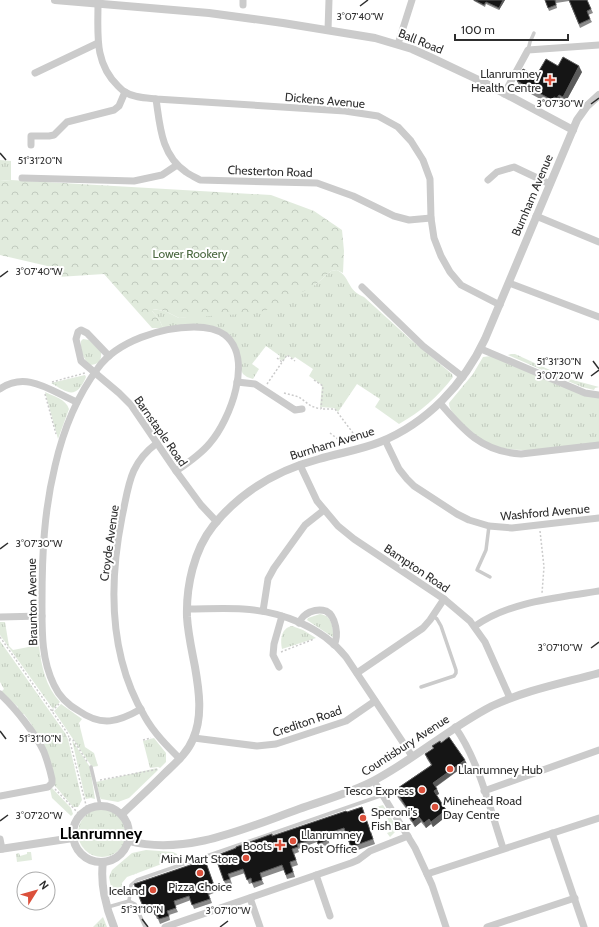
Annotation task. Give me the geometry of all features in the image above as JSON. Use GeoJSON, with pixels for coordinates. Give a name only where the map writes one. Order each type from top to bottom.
{"type":"FeatureCollection","features":[{"type":"Feature","properties":{"kind":"street","name":"Ball Road"},"geometry":{"type":"LineString","coordinates":[[55,0],[209,13],[375,38],[398,44],[432,58],[573,130]]}},
{"type":"Feature","properties":{"kind":"street"},"geometry":{"type":"LineString","coordinates":[[328,30],[329,0]]}},
{"type":"Feature","properties":{"kind":"street"},"geometry":{"type":"LineString","coordinates":[[398,44],[412,0]]}},
{"type":"Feature","properties":{"kind":"street","name":"Dickens Avenue"},"geometry":{"type":"LineString","coordinates":[[98,4],[98,43],[102,62],[110,78],[125,92],[138,97],[156,99],[345,111],[378,116],[398,127],[411,141],[423,160],[430,179],[431,218],[434,238],[441,256],[450,272],[461,285],[500,305]]}},
{"type":"Feature","properties":{"kind":"street"},"geometry":{"type":"LineString","coordinates":[[35,73],[98,43]]}},
{"type":"Feature","properties":{"kind":"street"},"geometry":{"type":"LineString","coordinates":[[504,94],[528,50],[599,45]]}},
{"type":"Feature","properties":{"kind":"street"},"geometry":{"type":"LineString","coordinates":[[31,145],[31,136],[54,135],[67,122],[114,110],[119,106],[125,92]]}},
{"type":"Feature","properties":{"kind":"street","name":"Burnham Avenue"},"geometry":{"type":"LineString","coordinates":[[122,814],[180,759],[194,738],[198,725],[198,688],[188,627],[187,609],[189,585],[194,566],[201,546],[208,533],[217,522],[248,492],[274,476],[300,465],[352,451],[385,440],[413,424],[440,403],[463,377],[481,349],[573,130],[582,112],[599,95]]}},
{"type":"Feature","properties":{"kind":"street","name":"Chesterton Road"},"geometry":{"type":"LineString","coordinates":[[156,99],[164,143],[169,155],[186,173],[200,180],[317,183],[353,196],[394,216],[409,220],[431,218]]}},
{"type":"Feature","properties":{"kind":"street"},"geometry":{"type":"LineString","coordinates":[[22,178],[134,181],[162,175],[177,165]]}},
{"type":"Feature","properties":{"kind":"street"},"geometry":{"type":"LineString","coordinates":[[488,180],[496,172],[514,167],[550,184]]}},
{"type":"Feature","properties":{"kind":"street"},"geometry":{"type":"LineString","coordinates":[[536,216],[599,242]]}},
{"type":"Feature","properties":{"kind":"street"},"geometry":{"type":"LineString","coordinates":[[509,283],[599,317]]}},
{"type":"Feature","properties":{"kind":"street"},"geometry":{"type":"LineString","coordinates":[[362,287],[423,346],[463,377]]}},
{"type":"Feature","properties":{"kind":"street","name":"Braunton Avenue"},"geometry":{"type":"LineString","coordinates":[[141,709],[123,718],[102,722],[86,716],[73,708],[64,700],[53,684],[47,667],[43,647],[42,616],[43,543],[48,502],[59,450],[77,402],[94,373],[104,360],[138,339],[159,332],[190,327],[209,328],[222,332],[235,347],[239,367],[237,382],[228,412],[216,434],[199,454],[176,471]]}},
{"type":"Feature","properties":{"kind":"street","name":"Barnstaple Road"},"geometry":{"type":"LineString","coordinates":[[109,356],[88,332],[81,330],[78,332],[76,339],[81,361],[131,405],[176,471],[204,509],[217,522]]}},
{"type":"Feature","properties":{"kind":"street"},"geometry":{"type":"LineString","coordinates":[[481,349],[585,393],[599,395]]}},
{"type":"Feature","properties":{"kind":"street"},"geometry":{"type":"LineString","coordinates":[[0,389],[8,384],[16,382],[32,382],[77,402]]}},
{"type":"Feature","properties":{"kind":"street"},"geometry":{"type":"LineString","coordinates":[[237,382],[255,384],[296,410],[302,409]]}},
{"type":"Feature","properties":{"kind":"street"},"geometry":{"type":"LineString","coordinates":[[440,403],[467,432],[486,446],[508,453],[521,454],[599,445]]}},
{"type":"Feature","properties":{"kind":"street","name":"Washford Avenue"},"geometry":{"type":"LineString","coordinates":[[385,440],[402,474],[414,486],[457,514],[469,520],[489,526],[512,528],[599,518]]}},
{"type":"Feature","properties":{"kind":"street","name":"Croyde Avenue"},"geometry":{"type":"LineString","coordinates":[[157,443],[140,460],[131,476],[118,538],[114,579],[114,609],[121,657],[129,682],[141,709],[158,736],[180,759]]}},
{"type":"Feature","properties":{"kind":"street","name":"Bampton Road"},"geometry":{"type":"LineString","coordinates":[[300,465],[312,492],[324,510],[338,526],[354,539],[444,599],[475,626],[492,655],[510,698]]}},
{"type":"Feature","properties":{"kind":"street"},"geometry":{"type":"LineString","coordinates":[[263,611],[268,580],[274,568],[305,525],[324,510]]}},
{"type":"Feature","properties":{"kind":"street"},"geometry":{"type":"LineString","coordinates":[[475,626],[510,608],[599,591]]}},
{"type":"Feature","properties":{"kind":"street"},"geometry":{"type":"LineString","coordinates":[[357,673],[418,631],[433,616],[444,599]]}},
{"type":"Feature","properties":{"kind":"street"},"geometry":{"type":"LineString","coordinates":[[187,609],[238,608],[263,611],[282,616],[299,623],[322,636],[334,644],[357,673],[412,756]]}},
{"type":"Feature","properties":{"kind":"street"},"geometry":{"type":"LineString","coordinates":[[299,623],[304,616],[316,610],[328,613],[332,617],[337,632],[334,644]]}},
{"type":"Feature","properties":{"kind":"street"},"geometry":{"type":"LineString","coordinates":[[0,617],[42,616]]}},
{"type":"Feature","properties":{"kind":"street"},"geometry":{"type":"LineString","coordinates":[[279,667],[273,654],[274,644],[282,616]]}},
{"type":"Feature","properties":{"kind":"street","name":"Countisbury Avenue"},"geometry":{"type":"LineString","coordinates":[[129,841],[162,845],[200,842],[304,807],[374,781],[476,714],[510,698],[599,673]]}},
{"type":"Feature","properties":{"kind":"street"},"geometry":{"type":"LineString","coordinates":[[0,694],[11,704],[44,752],[52,779],[51,785],[44,788],[0,796]]}},
{"type":"Feature","properties":{"kind":"street","name":"Crediton Road"},"geometry":{"type":"LineString","coordinates":[[194,738],[257,746],[276,744],[346,721],[375,701]]}},
{"type":"Feature","properties":{"kind":"street"},"geometry":{"type":"LineString","coordinates":[[455,727],[468,752],[484,791],[503,848]]}},
{"type":"Feature","properties":{"kind":"street"},"geometry":{"type":"LineString","coordinates":[[484,791],[599,750]]}},
{"type":"Feature","properties":{"kind":"street"},"geometry":{"type":"LineString","coordinates":[[374,781],[408,836],[428,874],[446,927]]}},
{"type":"Feature","properties":{"kind":"street"},"geometry":{"type":"LineString","coordinates":[[100,805],[108,806],[122,814],[127,821],[129,828],[129,841],[126,848],[117,858],[103,862],[94,861],[85,857],[77,848],[73,838],[73,828],[80,815],[87,809],[100,805]]}},
{"type":"Feature","properties":{"kind":"street"},"geometry":{"type":"LineString","coordinates":[[428,874],[503,848],[599,818]]}},
{"type":"Feature","properties":{"kind":"street"},"geometry":{"type":"LineString","coordinates":[[552,833],[584,927]]}},
{"type":"Feature","properties":{"kind":"street"},"geometry":{"type":"LineString","coordinates":[[165,927],[351,863],[358,860],[370,851],[408,836]]}},
{"type":"Feature","properties":{"kind":"street"},"geometry":{"type":"LineString","coordinates":[[0,839],[1,849],[73,838]]}},
{"type":"Feature","properties":{"kind":"street"},"geometry":{"type":"LineString","coordinates":[[103,862],[102,874],[107,907],[114,927]]}},
{"type":"Feature","properties":{"kind":"street"},"geometry":{"type":"LineString","coordinates":[[316,876],[330,916]]}},
{"type":"Feature","properties":{"kind":"street"},"geometry":{"type":"LineString","coordinates":[[250,898],[260,927]]}},
{"type":"Feature","properties":{"kind":"street"},"geometry":{"type":"LineString","coordinates":[[490,927],[575,898]]}},
{"type":"Feature","properties":{"kind":"lane"},"geometry":{"type":"LineString","coordinates":[[528,50],[534,33]]}},
{"type":"Feature","properties":{"kind":"lane"},"geometry":{"type":"LineString","coordinates":[[489,526],[486,550],[477,570],[490,577]]}},
{"type":"Feature","properties":{"kind":"lane"},"geometry":{"type":"LineString","coordinates":[[421,686],[454,676],[456,674],[441,626],[437,619],[433,616]]}},
{"type":"Feature","properties":{"kind":"lane"},"geometry":{"type":"LineString","coordinates":[[91,768],[100,805]]}},
{"type":"Feature","properties":{"kind":"lane"},"geometry":{"type":"LineString","coordinates":[[129,901],[131,885],[137,880],[382,795]]}},
{"type":"Feature","properties":{"kind":"lane"},"geometry":{"type":"LineString","coordinates":[[107,907],[129,901],[135,904],[145,927]]}},
{"type":"Feature","properties":{"kind":"path"},"geometry":{"type":"LineString","coordinates":[[269,388],[266,386],[287,355],[295,361]]}},
{"type":"Feature","properties":{"kind":"path"},"geometry":{"type":"LineString","coordinates":[[277,358],[282,362]]}},
{"type":"Feature","properties":{"kind":"path"},"geometry":{"type":"LineString","coordinates":[[314,380],[323,386],[321,409]]}},
{"type":"Feature","properties":{"kind":"path"},"geometry":{"type":"LineString","coordinates":[[280,392],[299,397],[311,406],[321,409],[335,409],[364,447]]}},
{"type":"Feature","properties":{"kind":"path"},"geometry":{"type":"LineString","coordinates":[[330,433],[352,451]]}},
{"type":"Feature","properties":{"kind":"path"},"geometry":{"type":"LineString","coordinates":[[540,525],[544,567],[541,601]]}},
{"type":"Feature","properties":{"kind":"path"},"geometry":{"type":"LineString","coordinates":[[273,654],[322,636]]}},
{"type":"Feature","properties":{"kind":"path"},"geometry":{"type":"LineString","coordinates":[[0,637],[68,734],[87,809]]}},
{"type":"Feature","properties":{"kind":"path"},"geometry":{"type":"LineString","coordinates":[[52,712],[64,700]]}},
{"type":"Feature","properties":{"kind":"path"},"geometry":{"type":"LineString","coordinates":[[69,739],[74,741],[91,768]]}},
{"type":"Feature","properties":{"kind":"path"},"geometry":{"type":"LineString","coordinates":[[94,781],[158,768],[164,774]]}},
{"type":"Feature","properties":{"kind":"path"},"geometry":{"type":"LineString","coordinates":[[51,785],[80,815]]}},
{"type":"Feature","properties":{"kind":"green space"},"geometry":{"type":"Polygon","coordinates":[[[0,160],[11,161],[11,180],[0,181],[0,160]]]}},
{"type":"Feature","properties":{"kind":"green space","name":"Lower Rookery"},"geometry":{"type":"Polygon","coordinates":[[[11,180],[271,195],[314,211],[342,230],[344,251],[343,273],[337,270],[331,271],[315,285],[264,311],[179,318],[165,311],[153,309],[152,311],[159,319],[163,328],[152,328],[104,274],[58,277],[56,268],[0,255],[0,181],[11,180]]]}},
{"type":"Feature","properties":{"kind":"green space"},"geometry":{"type":"Polygon","coordinates":[[[337,270],[345,276],[354,291],[364,297],[410,339],[452,374],[453,377],[435,397],[421,409],[399,424],[375,407],[380,399],[357,384],[338,412],[334,408],[320,407],[322,385],[309,376],[313,369],[295,357],[293,359],[288,355],[283,361],[279,359],[280,356],[266,346],[252,364],[259,369],[253,379],[247,377],[241,370],[238,348],[230,335],[219,328],[163,328],[159,319],[152,311],[152,309],[165,311],[179,318],[195,316],[315,285],[331,271],[337,270]]]}},
{"type":"Feature","properties":{"kind":"green space"},"geometry":{"type":"Polygon","coordinates":[[[83,339],[89,340],[101,352],[99,362],[89,365],[85,360],[81,348],[81,341],[83,339]]]}},
{"type":"Feature","properties":{"kind":"green space"},"geometry":{"type":"Polygon","coordinates":[[[515,354],[550,370],[549,373],[508,355],[515,354]]]}},
{"type":"Feature","properties":{"kind":"green space"},"geometry":{"type":"Polygon","coordinates":[[[491,356],[599,398],[599,442],[553,448],[515,450],[493,445],[472,433],[450,409],[449,403],[473,374],[483,357],[491,356]]]}},
{"type":"Feature","properties":{"kind":"green space"},"geometry":{"type":"Polygon","coordinates":[[[553,371],[573,380],[599,387],[595,388],[594,390],[582,387],[551,374],[553,371]]]}},
{"type":"Feature","properties":{"kind":"green space"},"geometry":{"type":"Polygon","coordinates":[[[85,375],[86,377],[82,384],[75,392],[67,392],[51,383],[85,375]]]}},
{"type":"Feature","properties":{"kind":"green space"},"geometry":{"type":"Polygon","coordinates":[[[45,392],[62,400],[69,409],[58,439],[45,392]]]}},
{"type":"Feature","properties":{"kind":"green space"},"geometry":{"type":"Polygon","coordinates":[[[320,614],[324,615],[330,620],[334,638],[307,620],[308,618],[320,614]]]}},
{"type":"Feature","properties":{"kind":"green space"},"geometry":{"type":"Polygon","coordinates":[[[0,622],[5,622],[9,646],[13,650],[39,645],[45,676],[51,690],[60,702],[53,709],[0,635],[0,622]]]}},
{"type":"Feature","properties":{"kind":"green space"},"geometry":{"type":"Polygon","coordinates":[[[292,626],[303,630],[316,638],[282,649],[281,642],[283,632],[288,627],[292,626]]]}},
{"type":"Feature","properties":{"kind":"green space"},"geometry":{"type":"Polygon","coordinates":[[[0,641],[68,739],[82,800],[78,807],[73,807],[54,785],[55,778],[31,729],[32,725],[24,714],[20,714],[18,707],[1,692],[4,689],[0,682],[0,641]]]}},
{"type":"Feature","properties":{"kind":"green space"},"geometry":{"type":"Polygon","coordinates":[[[61,704],[82,719],[79,723],[85,747],[94,753],[98,766],[92,767],[54,711],[61,704]]]}},
{"type":"Feature","properties":{"kind":"green space"},"geometry":{"type":"Polygon","coordinates":[[[154,738],[166,753],[166,762],[160,768],[150,768],[143,741],[154,738]]]}},
{"type":"Feature","properties":{"kind":"green space"},"geometry":{"type":"Polygon","coordinates":[[[72,740],[90,767],[95,799],[86,799],[85,797],[72,740]]]}},
{"type":"Feature","properties":{"kind":"green space"},"geometry":{"type":"Polygon","coordinates":[[[157,768],[158,770],[129,798],[118,802],[101,799],[96,782],[157,768]]]}},
{"type":"Feature","properties":{"kind":"green space"},"geometry":{"type":"Polygon","coordinates":[[[52,788],[71,808],[73,814],[71,816],[52,798],[50,789],[52,788]]]}},
{"type":"Feature","properties":{"kind":"green space"},"geometry":{"type":"Polygon","coordinates":[[[383,805],[396,826],[395,832],[390,837],[387,833],[392,831],[384,809],[370,809],[383,805]]]}},
{"type":"Feature","properties":{"kind":"green space"},"geometry":{"type":"Polygon","coordinates":[[[102,809],[111,811],[119,816],[124,824],[126,833],[124,842],[119,850],[111,855],[102,857],[93,855],[85,850],[80,842],[78,833],[80,824],[85,816],[93,811],[102,809]]]}},
{"type":"Feature","properties":{"kind":"green space"},"geometry":{"type":"Polygon","coordinates":[[[146,850],[173,852],[177,854],[175,859],[127,877],[122,883],[122,891],[112,892],[109,877],[112,870],[132,853],[146,850]]]}},
{"type":"Feature","properties":{"kind":"green space"},"geometry":{"type":"Polygon","coordinates":[[[27,852],[31,852],[32,860],[17,862],[16,854],[19,853],[20,856],[27,854],[27,852]]]}},
{"type":"Feature","properties":{"kind":"green space"},"geometry":{"type":"Polygon","coordinates":[[[103,917],[107,927],[93,927],[103,917]]]}},
{"type":"Feature","properties":{"kind":"building"},"geometry":{"type":"Polygon","coordinates":[[[474,0],[503,0],[499,8],[486,2],[484,5],[474,0]]]}},
{"type":"Feature","properties":{"kind":"building"},"geometry":{"type":"Polygon","coordinates":[[[545,0],[555,0],[556,5],[548,8],[545,0]]]}},
{"type":"Feature","properties":{"kind":"building"},"geometry":{"type":"Polygon","coordinates":[[[569,0],[587,0],[591,9],[587,11],[590,19],[579,24],[569,0]]]}},
{"type":"Feature","properties":{"kind":"building"},"geometry":{"type":"Polygon","coordinates":[[[563,57],[579,66],[563,97],[559,95],[557,98],[554,97],[552,100],[517,81],[523,69],[536,76],[546,59],[558,66],[563,57]]]}},
{"type":"Feature","properties":{"kind":"building"},"geometry":{"type":"Polygon","coordinates":[[[449,737],[465,760],[433,783],[437,789],[434,791],[446,810],[431,822],[429,819],[424,823],[419,817],[413,822],[408,815],[411,814],[395,790],[432,765],[425,754],[434,748],[432,746],[440,741],[441,743],[449,737]]]}},
{"type":"Feature","properties":{"kind":"building"},"geometry":{"type":"Polygon","coordinates":[[[362,807],[373,839],[351,847],[344,828],[326,834],[328,840],[318,844],[316,838],[297,844],[298,847],[292,849],[296,860],[290,862],[293,872],[286,875],[282,865],[260,873],[262,880],[252,883],[251,878],[247,880],[243,869],[228,874],[230,879],[224,881],[215,856],[272,834],[272,836],[362,807]]]}},
{"type":"Feature","properties":{"kind":"building"},"geometry":{"type":"Polygon","coordinates":[[[205,860],[215,888],[207,891],[210,899],[192,905],[189,896],[174,901],[176,908],[167,911],[169,916],[159,919],[157,915],[155,915],[152,906],[144,909],[134,884],[205,860]]]}},
{"type":"Feature","properties":{"kind":"place","name":"Llanrumney Health Centre"},"geometry":{"type":"Point","coordinates":[550,80]}},
{"type":"Feature","properties":{"kind":"place","name":"Llanrumney Hub"},"geometry":{"type":"Point","coordinates":[450,769]}},
{"type":"Feature","properties":{"kind":"place","name":"Tesco Express"},"geometry":{"type":"Point","coordinates":[422,790]}},
{"type":"Feature","properties":{"kind":"place","name":"Minehead Road Day Centre"},"geometry":{"type":"Point","coordinates":[435,807]}},
{"type":"Feature","properties":{"kind":"place","name":"Speroni's Fish Bar"},"geometry":{"type":"Point","coordinates":[363,818]}},
{"type":"Feature","properties":{"kind":"place","name":"Llanrumney Post Office"},"geometry":{"type":"Point","coordinates":[293,841]}},
{"type":"Feature","properties":{"kind":"place","name":"Boots"},"geometry":{"type":"Point","coordinates":[280,845]}},
{"type":"Feature","properties":{"kind":"place","name":"Mini Mart Store"},"geometry":{"type":"Point","coordinates":[246,858]}},
{"type":"Feature","properties":{"kind":"place","name":"Pizza Choice"},"geometry":{"type":"Point","coordinates":[200,873]}},
{"type":"Feature","properties":{"kind":"place","name":"Iceland"},"geometry":{"type":"Point","coordinates":[153,890]}},
{"type":"Feature","properties":{"kind":"district","name":"Llanrumney"},"geometry":{"type":"Point","coordinates":[101,833]}}]}
